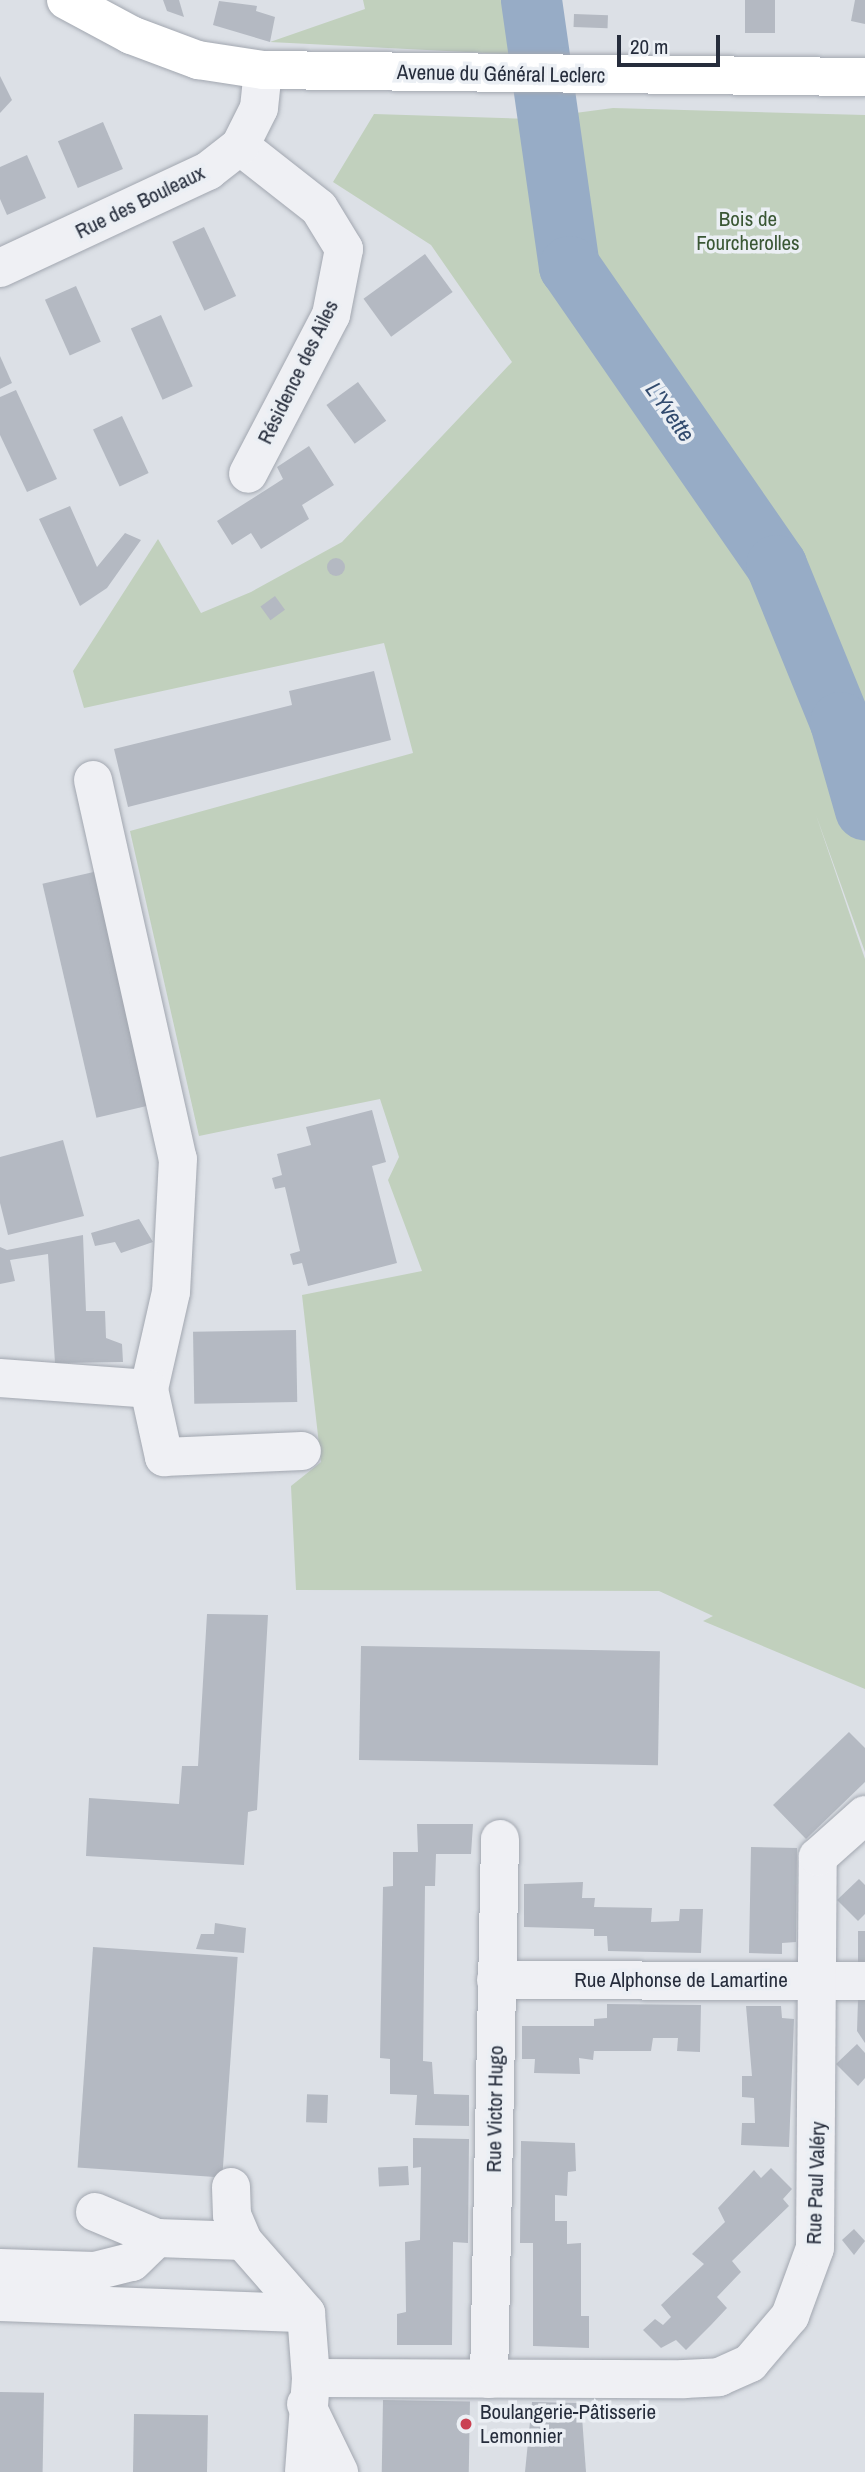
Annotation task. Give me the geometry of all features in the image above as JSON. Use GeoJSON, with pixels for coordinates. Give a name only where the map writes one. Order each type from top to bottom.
{"type":"FeatureCollection","features":[{"type":"Feature","properties":{"kind":"main road","name":"Avenue du Général Leclerc"},"geometry":{"type":"LineString","coordinates":[[66,0],[131,35],[198,60],[263,70],[865,77]]}},
{"type":"Feature","properties":{"kind":"street","name":"Rue des Bouleaux"},"geometry":{"type":"LineString","coordinates":[[0,268],[208,171],[240,146],[259,108],[263,70]]}},
{"type":"Feature","properties":{"kind":"street","name":"Résidence des Ailes"},"geometry":{"type":"LineString","coordinates":[[240,146],[319,208],[344,249],[331,314],[248,474]]}},
{"type":"Feature","properties":{"kind":"street"},"geometry":{"type":"LineString","coordinates":[[93,780],[178,1159],[171,1292],[149,1389],[164,1457],[302,1451]]}},
{"type":"Feature","properties":{"kind":"street"},"geometry":{"type":"LineString","coordinates":[[0,1378],[149,1389]]}},
{"type":"Feature","properties":{"kind":"street","name":"Rue Paul Valéry"},"geometry":{"type":"LineString","coordinates":[[309,2391],[489,2379],[719,2377],[750,2363],[790,2316],[815,2248],[819,2194],[816,1979],[818,1857],[865,1815]]}},
{"type":"Feature","properties":{"kind":"street","name":"Rue Victor Hugo"},"geometry":{"type":"LineString","coordinates":[[489,2379],[500,1839]]}},
{"type":"Feature","properties":{"kind":"street","name":"Rue Alphonse de Lamartine"},"geometry":{"type":"LineString","coordinates":[[496,1980],[865,1981]]}},
{"type":"Feature","properties":{"kind":"street"},"geometry":{"type":"LineString","coordinates":[[232,2187],[232,2214],[243,2241],[306,2313],[309,2391],[304,2472]]}},
{"type":"Feature","properties":{"kind":"street"},"geometry":{"type":"LineString","coordinates":[[94,2212],[158,2238],[243,2241]]}},
{"type":"Feature","properties":{"kind":"street"},"geometry":{"type":"LineString","coordinates":[[0,2268],[95,2271],[132,2262],[158,2238]]}},
{"type":"Feature","properties":{"kind":"street"},"geometry":{"type":"LineString","coordinates":[[0,2302],[306,2313]]}},
{"type":"Feature","properties":{"kind":"street"},"geometry":{"type":"LineString","coordinates":[[309,2391],[339,2472]]}},
{"type":"Feature","properties":{"kind":"green space"},"geometry":{"type":"Polygon","coordinates":[[[363,0],[519,0],[527,55],[270,42],[365,9],[363,0]]]}},
{"type":"Feature","properties":{"kind":"green space","name":"Bois de Fourcherolles"},"geometry":{"type":"Polygon","coordinates":[[[613,108],[865,115],[865,952],[816,815],[865,959],[865,1689],[703,1621],[713,1616],[659,1591],[296,1590],[291,1486],[321,1462],[302,1295],[422,1271],[388,1180],[399,1157],[380,1099],[199,1136],[130,831],[413,753],[384,643],[84,708],[73,671],[158,539],[201,613],[251,592],[342,542],[512,362],[431,245],[333,182],[374,114],[530,119],[613,108]]]}},
{"type":"Feature","properties":{"kind":"building"},"geometry":{"type":"Polygon","coordinates":[[[163,0],[179,0],[184,17],[167,11],[163,0]]]}},
{"type":"Feature","properties":{"kind":"building"},"geometry":{"type":"Polygon","coordinates":[[[745,0],[775,0],[775,33],[745,33],[745,0]]]}},
{"type":"Feature","properties":{"kind":"building"},"geometry":{"type":"Polygon","coordinates":[[[855,0],[865,0],[865,24],[851,21],[855,0]]]}},
{"type":"Feature","properties":{"kind":"building"},"geometry":{"type":"Polygon","coordinates":[[[219,1],[257,6],[256,11],[275,17],[270,42],[213,25],[219,1]]]}},
{"type":"Feature","properties":{"kind":"building"},"geometry":{"type":"Polygon","coordinates":[[[574,14],[608,15],[608,28],[574,27],[574,14]]]}},
{"type":"Feature","properties":{"kind":"building"},"geometry":{"type":"Polygon","coordinates":[[[0,76],[12,100],[0,113],[0,76]]]}},
{"type":"Feature","properties":{"kind":"building"},"geometry":{"type":"Polygon","coordinates":[[[103,122],[123,169],[78,188],[58,141],[103,122]]]}},
{"type":"Feature","properties":{"kind":"building"},"geometry":{"type":"Polygon","coordinates":[[[27,155],[46,198],[7,215],[0,199],[0,167],[27,155]]]}},
{"type":"Feature","properties":{"kind":"building"},"geometry":{"type":"Polygon","coordinates":[[[204,227],[236,296],[204,311],[172,242],[204,227]]]}},
{"type":"Feature","properties":{"kind":"building"},"geometry":{"type":"Polygon","coordinates":[[[425,254],[453,292],[391,337],[364,299],[425,254]]]}},
{"type":"Feature","properties":{"kind":"building"},"geometry":{"type":"Polygon","coordinates":[[[76,286],[101,342],[70,356],[45,300],[76,286]]]}},
{"type":"Feature","properties":{"kind":"building"},"geometry":{"type":"Polygon","coordinates":[[[161,315],[193,386],[163,400],[131,328],[161,315]]]}},
{"type":"Feature","properties":{"kind":"building"},"geometry":{"type":"Polygon","coordinates":[[[0,356],[12,383],[0,389],[0,356]]]}},
{"type":"Feature","properties":{"kind":"building"},"geometry":{"type":"Polygon","coordinates":[[[358,382],[386,421],[355,444],[326,405],[358,382]]]}},
{"type":"Feature","properties":{"kind":"building"},"geometry":{"type":"Polygon","coordinates":[[[16,390],[57,479],[27,492],[0,435],[0,397],[16,390]]]}},
{"type":"Feature","properties":{"kind":"building"},"geometry":{"type":"Polygon","coordinates":[[[122,416],[149,473],[120,487],[93,430],[122,416]]]}},
{"type":"Feature","properties":{"kind":"building"},"geometry":{"type":"Polygon","coordinates":[[[309,446],[334,485],[302,505],[309,519],[261,549],[251,533],[232,545],[217,521],[283,479],[277,467],[309,446]]]}},
{"type":"Feature","properties":{"kind":"building"},"geometry":{"type":"Polygon","coordinates":[[[70,506],[97,567],[125,533],[141,540],[107,588],[80,606],[39,519],[70,506]]]}},
{"type":"Feature","properties":{"kind":"building"},"geometry":{"type":"Polygon","coordinates":[[[336,558],[342,561],[345,567],[342,573],[336,576],[330,573],[327,567],[330,561],[336,558]]]}},
{"type":"Feature","properties":{"kind":"building"},"geometry":{"type":"Polygon","coordinates":[[[275,596],[285,610],[270,620],[260,607],[275,596]]]}},
{"type":"Feature","properties":{"kind":"building"},"geometry":{"type":"Polygon","coordinates":[[[374,671],[391,740],[128,807],[114,749],[292,705],[289,691],[374,671]]]}},
{"type":"Feature","properties":{"kind":"building"},"geometry":{"type":"Polygon","coordinates":[[[98,871],[152,1105],[96,1118],[42,884],[98,871]]]}},
{"type":"Feature","properties":{"kind":"building"},"geometry":{"type":"Polygon","coordinates":[[[372,1110],[386,1162],[372,1166],[397,1263],[308,1286],[302,1263],[293,1265],[290,1254],[300,1251],[285,1187],[275,1189],[272,1178],[282,1175],[277,1154],[311,1145],[306,1127],[372,1110]]]}},
{"type":"Feature","properties":{"kind":"building"},"geometry":{"type":"Polygon","coordinates":[[[63,1140],[84,1216],[8,1235],[0,1203],[0,1157],[63,1140]]]}},
{"type":"Feature","properties":{"kind":"building"},"geometry":{"type":"Polygon","coordinates":[[[139,1219],[153,1242],[121,1253],[115,1242],[95,1246],[91,1233],[139,1219]]]}},
{"type":"Feature","properties":{"kind":"building"},"geometry":{"type":"Polygon","coordinates":[[[83,1235],[86,1311],[105,1311],[106,1338],[122,1344],[123,1362],[55,1363],[48,1254],[10,1260],[15,1281],[0,1284],[0,1247],[7,1250],[83,1235]]]}},
{"type":"Feature","properties":{"kind":"building"},"geometry":{"type":"Polygon","coordinates":[[[296,1330],[297,1402],[194,1404],[193,1332],[296,1330]]]}},
{"type":"Feature","properties":{"kind":"building"},"geometry":{"type":"Polygon","coordinates":[[[207,1614],[268,1615],[257,1810],[248,1812],[244,1865],[86,1856],[89,1798],[179,1804],[182,1766],[198,1766],[207,1614]]]}},
{"type":"Feature","properties":{"kind":"building"},"geometry":{"type":"Polygon","coordinates":[[[361,1646],[660,1651],[658,1765],[359,1760],[361,1646]]]}},
{"type":"Feature","properties":{"kind":"building"},"geometry":{"type":"Polygon","coordinates":[[[849,1732],[865,1748],[865,1782],[806,1839],[773,1805],[849,1732]]]}},
{"type":"Feature","properties":{"kind":"building"},"geometry":{"type":"Polygon","coordinates":[[[417,1824],[473,1824],[471,1854],[436,1854],[435,1886],[425,1886],[423,2061],[432,2062],[434,2094],[469,2095],[469,2126],[415,2125],[417,2095],[390,2094],[390,2059],[380,2058],[383,1887],[393,1886],[393,1852],[418,1852],[417,1824]]]}},
{"type":"Feature","properties":{"kind":"building"},"geometry":{"type":"Polygon","coordinates":[[[751,1847],[797,1848],[796,1942],[782,1943],[782,1954],[749,1953],[751,1847]]]}},
{"type":"Feature","properties":{"kind":"building"},"geometry":{"type":"Polygon","coordinates":[[[859,1879],[865,1885],[865,1914],[858,1921],[837,1900],[859,1879]]]}},
{"type":"Feature","properties":{"kind":"building"},"geometry":{"type":"Polygon","coordinates":[[[583,1882],[582,1898],[595,1898],[594,1907],[652,1908],[651,1922],[679,1921],[680,1909],[703,1909],[701,1953],[608,1951],[607,1936],[594,1936],[594,1929],[524,1927],[524,1884],[583,1882]]]}},
{"type":"Feature","properties":{"kind":"building"},"geometry":{"type":"Polygon","coordinates":[[[215,1923],[246,1928],[244,1953],[196,1949],[201,1934],[214,1934],[215,1923]]]}},
{"type":"Feature","properties":{"kind":"building"},"geometry":{"type":"Polygon","coordinates":[[[858,1931],[865,1931],[865,1963],[858,1963],[858,1931]]]}},
{"type":"Feature","properties":{"kind":"building"},"geometry":{"type":"Polygon","coordinates":[[[93,1947],[238,1957],[222,2178],[78,2167],[93,1947]]]}},
{"type":"Feature","properties":{"kind":"building"},"geometry":{"type":"Polygon","coordinates":[[[858,2000],[865,2000],[865,2043],[857,2031],[858,2000]]]}},
{"type":"Feature","properties":{"kind":"building"},"geometry":{"type":"Polygon","coordinates":[[[607,2004],[701,2005],[700,2052],[677,2051],[678,2038],[653,2038],[651,2051],[594,2051],[593,2060],[579,2058],[580,2074],[534,2073],[535,2059],[522,2059],[522,2026],[594,2026],[594,2019],[607,2018],[607,2004]]]}},
{"type":"Feature","properties":{"kind":"building"},"geometry":{"type":"Polygon","coordinates":[[[746,2006],[781,2006],[782,2018],[794,2019],[789,2147],[741,2145],[742,2123],[755,2123],[754,2098],[742,2097],[742,2076],[752,2076],[746,2006]]]}},
{"type":"Feature","properties":{"kind":"building"},"geometry":{"type":"Polygon","coordinates":[[[857,2044],[865,2053],[865,2078],[858,2086],[836,2064],[857,2044]]]}},
{"type":"Feature","properties":{"kind":"building"},"geometry":{"type":"Polygon","coordinates":[[[307,2094],[328,2095],[327,2123],[306,2122],[307,2094]]]}},
{"type":"Feature","properties":{"kind":"building"},"geometry":{"type":"Polygon","coordinates":[[[413,2138],[469,2139],[468,2243],[453,2242],[452,2345],[397,2345],[397,2314],[406,2312],[405,2242],[420,2240],[421,2167],[413,2168],[413,2138]]]}},
{"type":"Feature","properties":{"kind":"building"},"geometry":{"type":"Polygon","coordinates":[[[521,2141],[575,2143],[576,2171],[568,2172],[567,2196],[555,2195],[555,2221],[567,2221],[567,2244],[581,2243],[581,2316],[589,2316],[589,2348],[533,2346],[533,2243],[520,2243],[521,2141]]]}},
{"type":"Feature","properties":{"kind":"building"},"geometry":{"type":"Polygon","coordinates":[[[408,2166],[409,2185],[379,2187],[378,2168],[408,2166]]]}},
{"type":"Feature","properties":{"kind":"building"},"geometry":{"type":"Polygon","coordinates":[[[771,2168],[792,2189],[783,2199],[789,2206],[732,2261],[741,2272],[717,2297],[727,2308],[686,2350],[676,2340],[661,2348],[643,2330],[655,2319],[663,2325],[671,2317],[661,2305],[704,2264],[692,2254],[725,2222],[718,2208],[754,2170],[761,2178],[771,2168]]]}},
{"type":"Feature","properties":{"kind":"building"},"geometry":{"type":"Polygon","coordinates":[[[854,2229],[865,2241],[854,2255],[842,2240],[854,2229]]]}},
{"type":"Feature","properties":{"kind":"building"},"geometry":{"type":"Polygon","coordinates":[[[0,2392],[44,2393],[43,2472],[0,2472],[0,2392]]]}},
{"type":"Feature","properties":{"kind":"building"},"geometry":{"type":"Polygon","coordinates":[[[383,2400],[470,2402],[469,2472],[382,2472],[383,2400]]]}},
{"type":"Feature","properties":{"kind":"building"},"geometry":{"type":"Polygon","coordinates":[[[532,2402],[581,2403],[586,2472],[525,2472],[532,2402]]]}},
{"type":"Feature","properties":{"kind":"building"},"geometry":{"type":"Polygon","coordinates":[[[134,2414],[208,2415],[207,2472],[133,2472],[134,2414]]]}},
{"type":"Feature","properties":{"kind":"waterway","name":"L'Yvette"},"geometry":{"type":"LineString","coordinates":[[531,0],[569,266],[776,565],[840,722],[865,809]]}},
{"type":"Feature","properties":{"kind":"place","name":"Boulangerie-Pâtisserie Lemonnier"},"geometry":{"type":"Point","coordinates":[466,2424]}}]}
